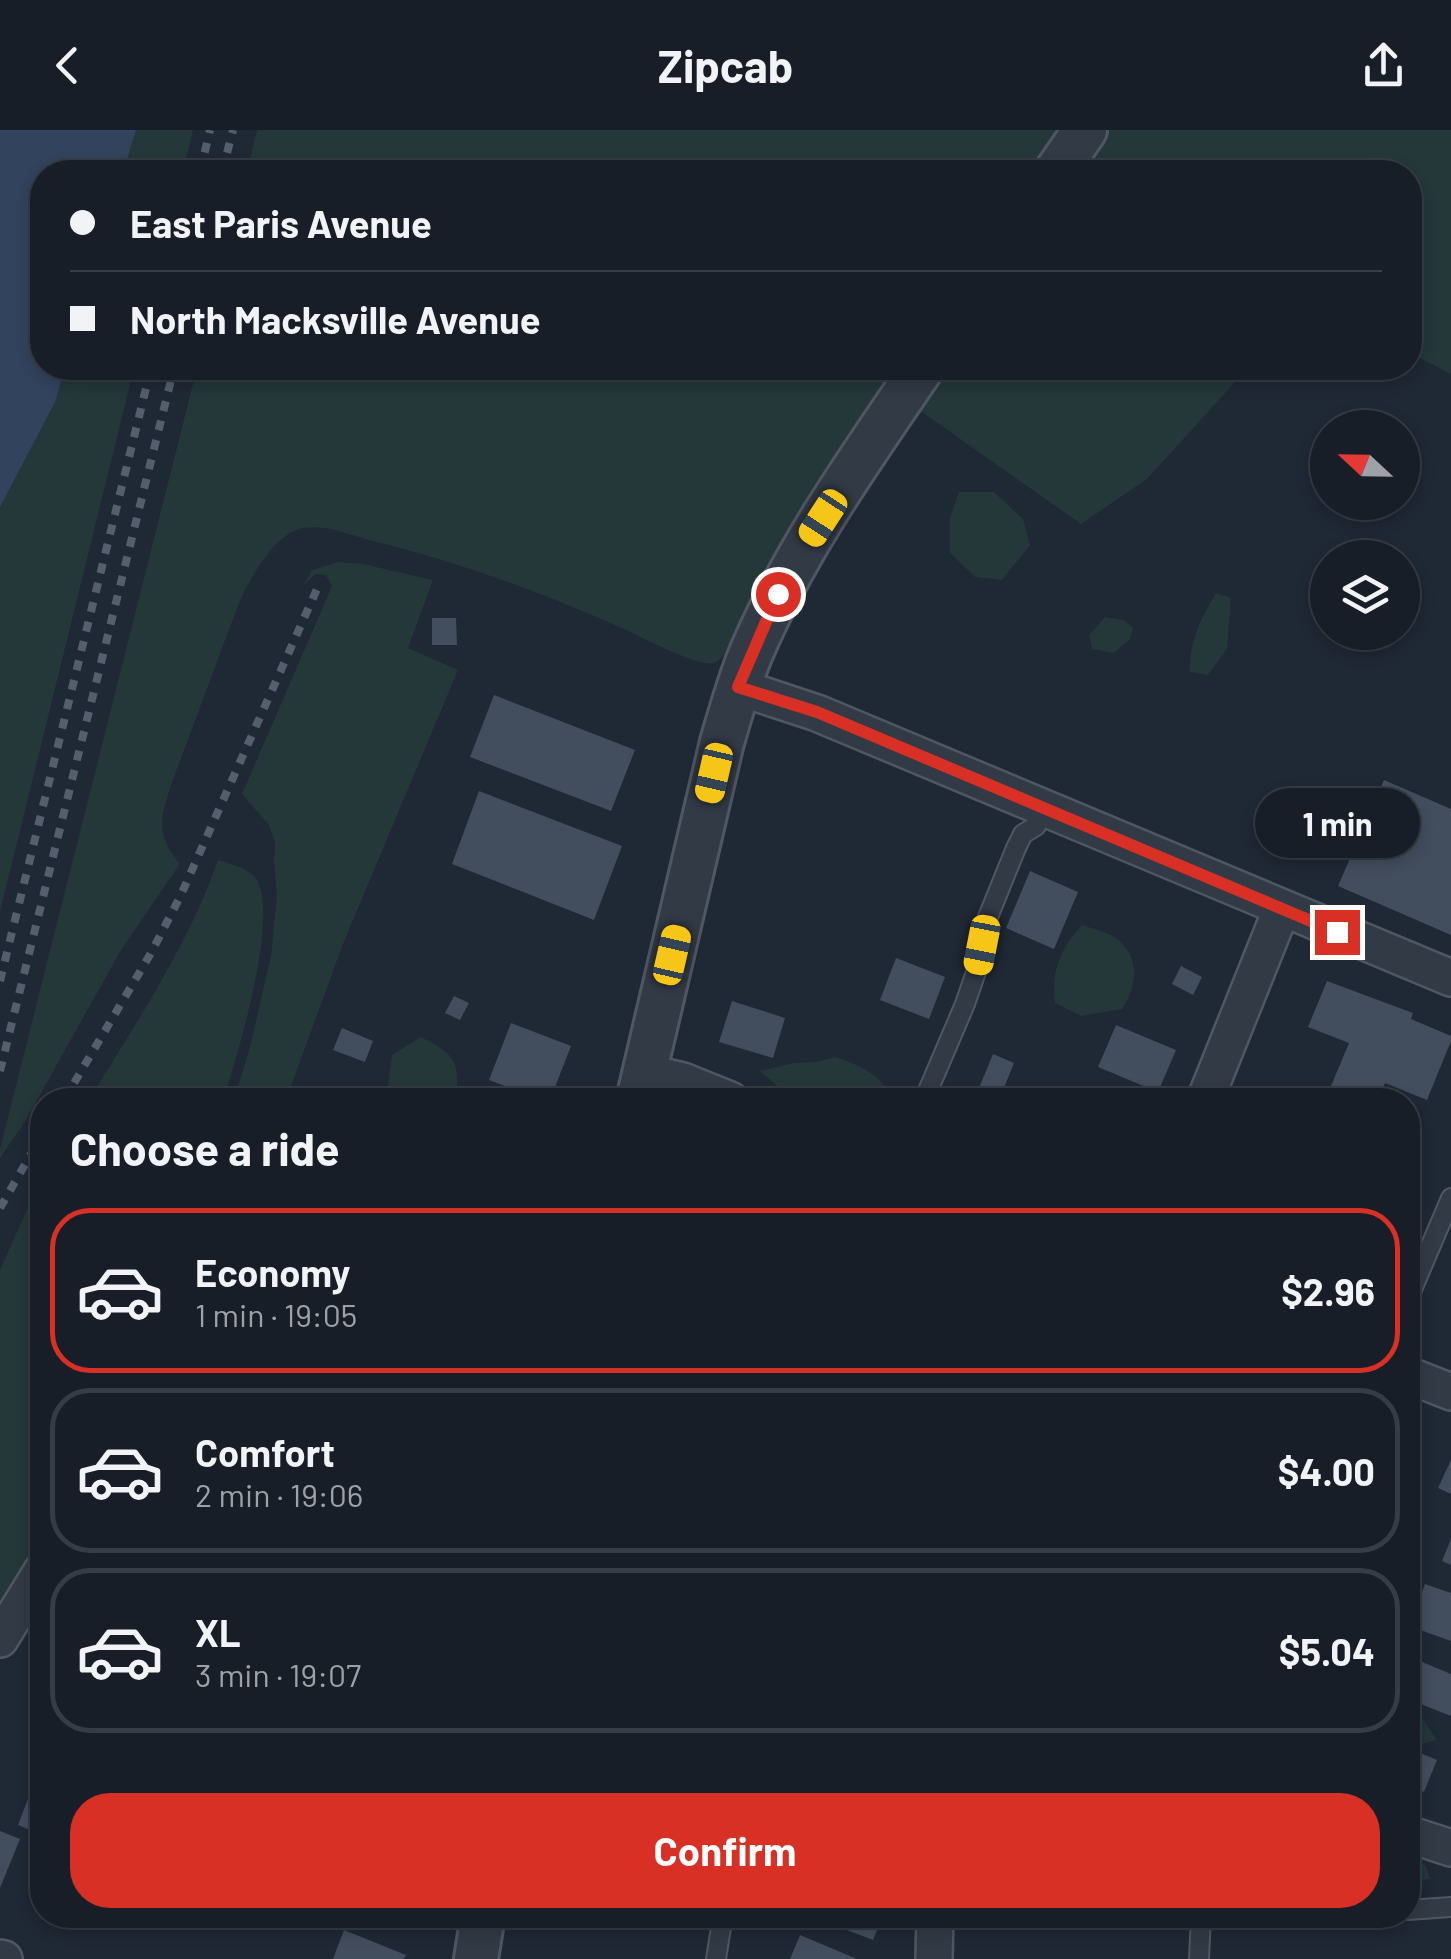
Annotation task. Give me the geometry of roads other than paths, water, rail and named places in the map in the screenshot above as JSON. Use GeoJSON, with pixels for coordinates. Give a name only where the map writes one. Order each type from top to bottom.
{"type":"FeatureCollection","features":[{"type":"Feature","properties":{"kind":"street"},"geometry":{"type":"LineString","coordinates":[[1064,160],[1085,130]]}},
{"type":"Feature","properties":{"kind":"street"},"geometry":{"type":"LineString","coordinates":[[700,1088],[683,1081],[642,1086],[718,757],[738,687],[778,594],[806,544],[914,380]]}},
{"type":"Feature","properties":{"kind":"street"},"geometry":{"type":"LineString","coordinates":[[738,687],[817,712],[1451,978]]}},
{"type":"Feature","properties":{"kind":"street"},"geometry":{"type":"LineString","coordinates":[[1210,1088],[1282,908]]}},
{"type":"Feature","properties":{"kind":"street"},"geometry":{"type":"LineString","coordinates":[[1420,1380],[1451,1392]]}},
{"type":"Feature","properties":{"kind":"street"},"geometry":{"type":"LineString","coordinates":[[0,1639],[30,1590]]}},
{"type":"Feature","properties":{"kind":"street"},"geometry":{"type":"LineString","coordinates":[[1420,1838],[1451,1848]]}},
{"type":"Feature","properties":{"kind":"street"},"geometry":{"type":"LineString","coordinates":[[476,1959],[481,1928]]}},
{"type":"Feature","properties":{"kind":"street"},"geometry":{"type":"LineString","coordinates":[[934,1959],[935,1928]]}},
{"type":"Feature","properties":{"kind":"lane"},"geometry":{"type":"LineString","coordinates":[[929,1088],[964,1004],[977,968],[986,922],[1016,848],[1023,834],[1036,826],[1046,810]]}},
{"type":"Feature","properties":{"kind":"lane"},"geometry":{"type":"LineString","coordinates":[[1420,1271],[1451,1198]]}},
{"type":"Feature","properties":{"kind":"lane"},"geometry":{"type":"LineString","coordinates":[[1420,1909],[1451,1907]]}},
{"type":"Feature","properties":{"kind":"lane"},"geometry":{"type":"LineString","coordinates":[[716,1959],[720,1928]]}},
{"type":"Feature","properties":{"kind":"lane"},"geometry":{"type":"LineString","coordinates":[[1199,1959],[1200,1928]]}},
{"type":"Feature","properties":{"kind":"water"},"geometry":{"type":"Polygon","coordinates":[[[0,130],[136,130],[127,160],[30,160],[30,380],[61,380],[55,402],[0,507],[0,130]]]}},
{"type":"Feature","properties":{"kind":"railway"},"geometry":{"type":"LineString","coordinates":[[203,160],[210,130]]}},
{"type":"Feature","properties":{"kind":"railway"},"geometry":{"type":"LineString","coordinates":[[225,160],[233,130]]}},
{"type":"Feature","properties":{"kind":"railway"},"geometry":{"type":"LineString","coordinates":[[0,981],[148,380]]}},
{"type":"Feature","properties":{"kind":"railway"},"geometry":{"type":"LineString","coordinates":[[0,1071],[171,380]]}},
{"type":"Feature","properties":{"kind":"railway"},"geometry":{"type":"LineString","coordinates":[[71,1088],[180,897],[317,589]]}},
{"type":"Feature","properties":{"kind":"railway"},"geometry":{"type":"LineString","coordinates":[[0,1208],[30,1156]]}}]}
